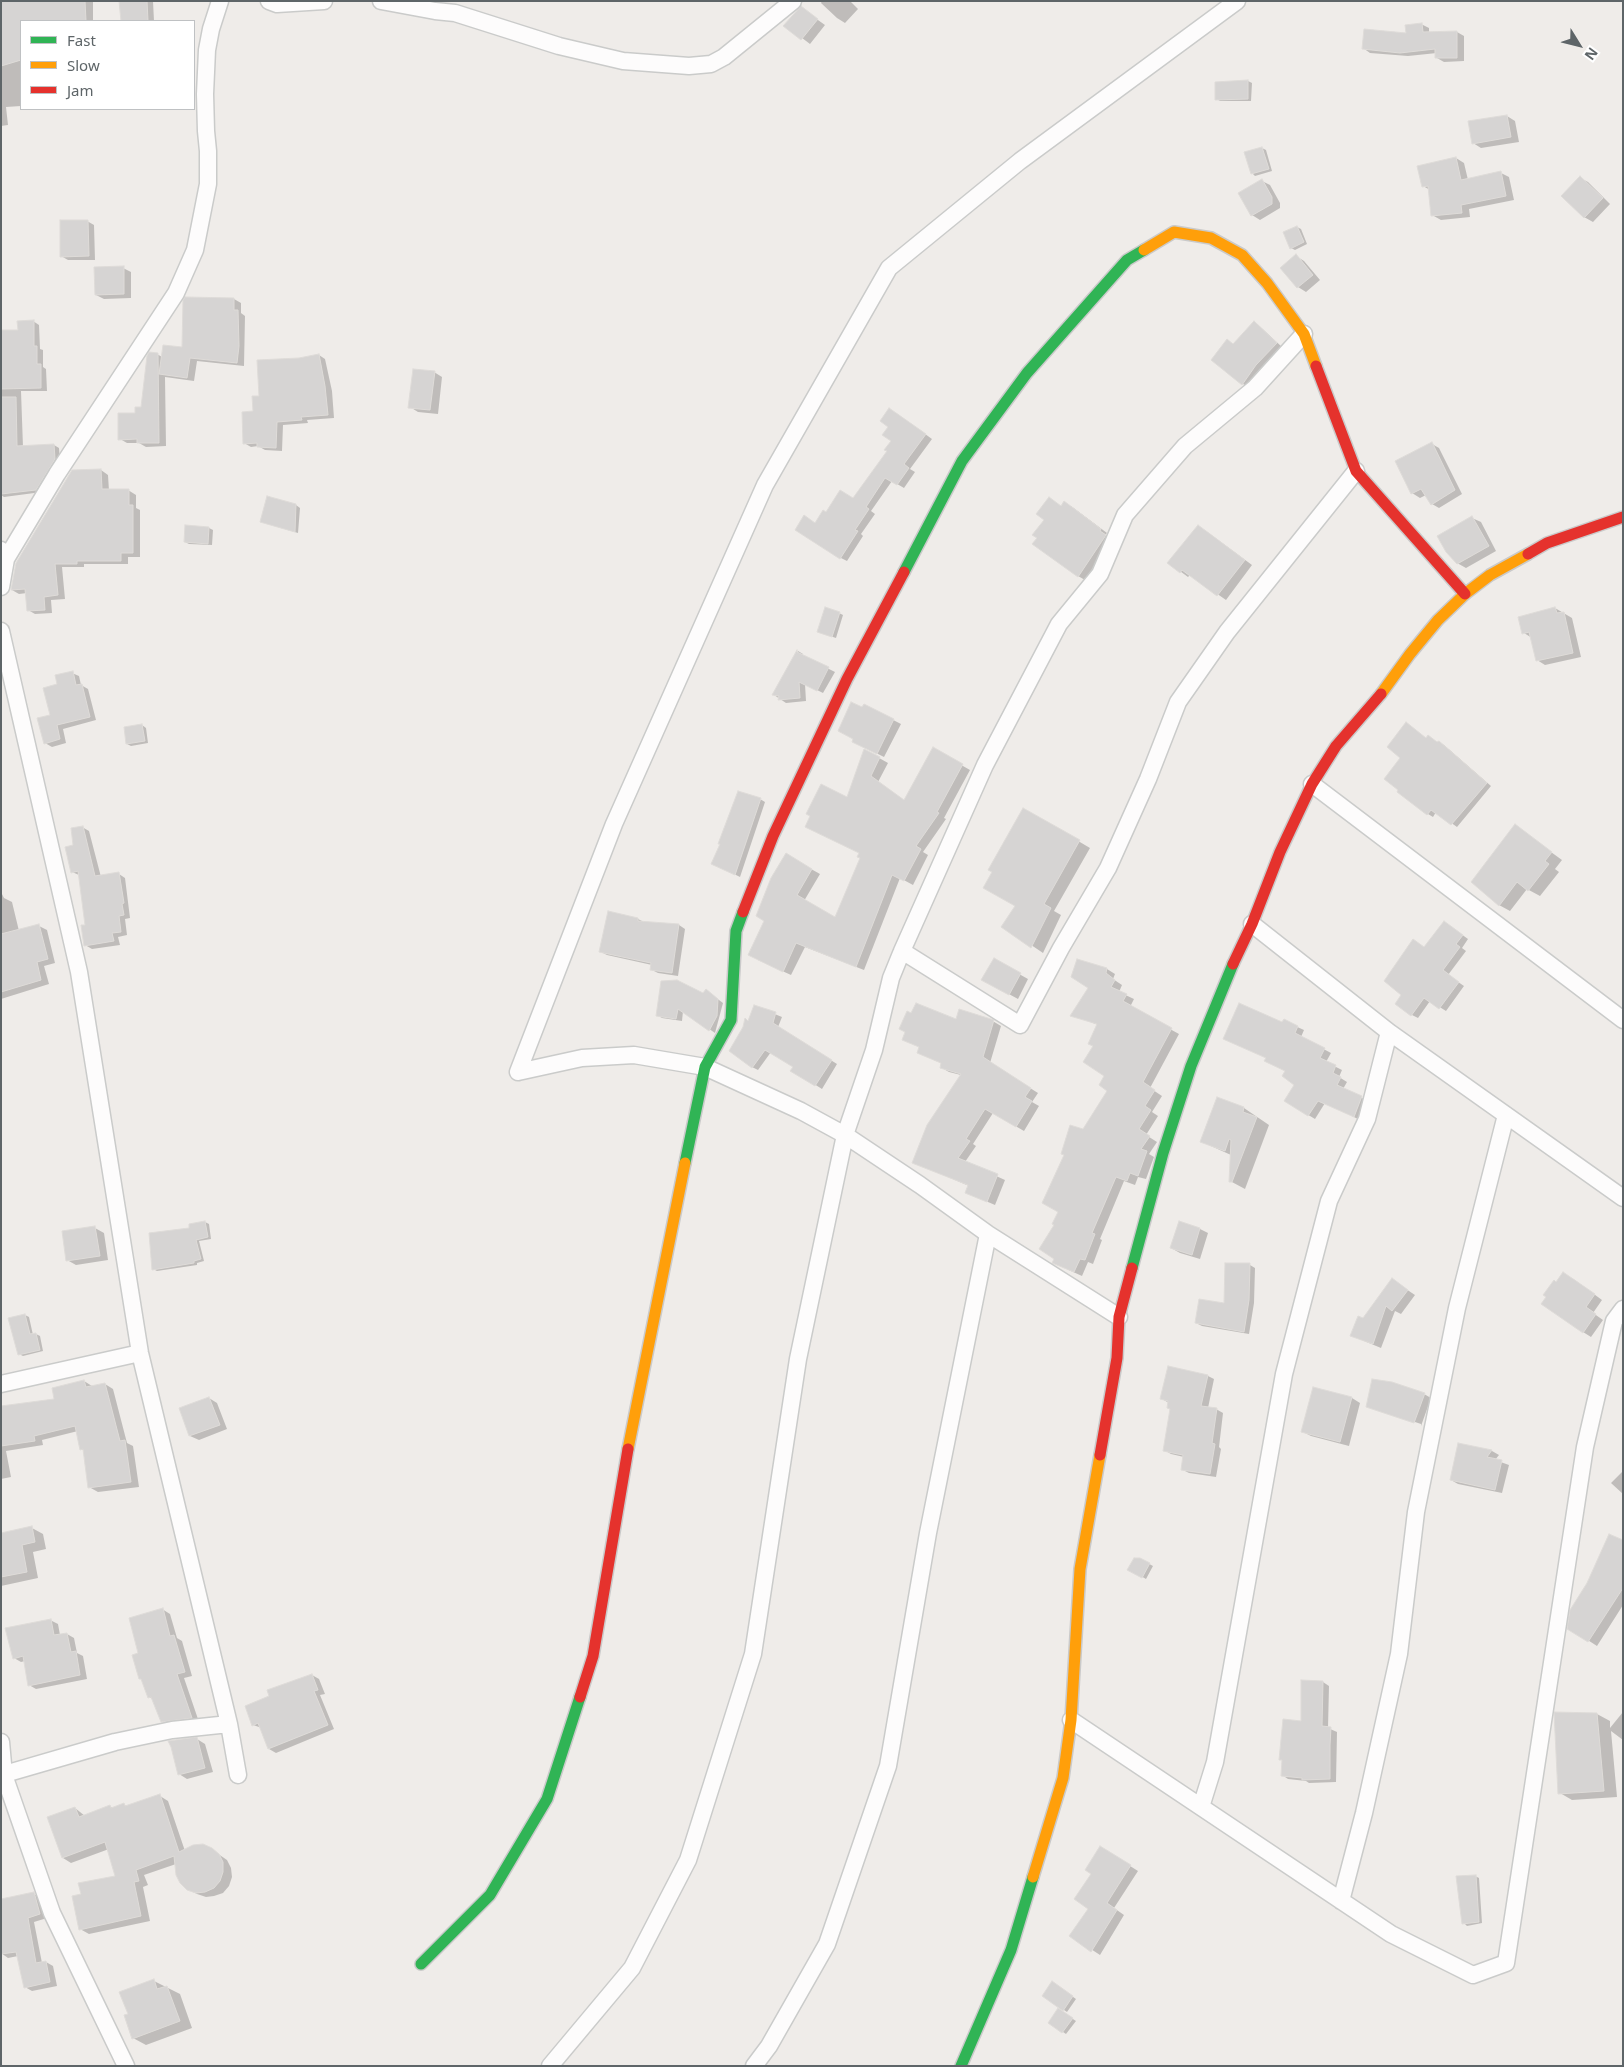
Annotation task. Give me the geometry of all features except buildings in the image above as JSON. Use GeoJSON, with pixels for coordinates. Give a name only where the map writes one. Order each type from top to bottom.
{"type":"FeatureCollection","features":[{"type":"Feature","properties":{"kind":"street"},"geometry":{"type":"LineString","coordinates":[[1,587],[4,554],[176,293],[195,250],[208,184],[205,94],[207,50],[211,28],[220,1]]}},
{"type":"Feature","properties":{"kind":"street"},"geometry":{"type":"LineString","coordinates":[[269,1],[277,4],[324,1]]}},
{"type":"Feature","properties":{"kind":"street"},"geometry":{"type":"LineString","coordinates":[[381,1],[435,12],[456,13],[558,46],[623,61],[689,66],[711,64],[724,57],[793,1]]}},
{"type":"Feature","properties":{"kind":"street"},"geometry":{"type":"LineString","coordinates":[[1119,1317],[988,1234],[845,1134],[801,1111],[705,1067],[634,1055],[582,1058],[518,1072],[614,824],[765,485],[889,268],[1020,161],[1237,1]]}},
{"type":"Feature","properties":{"kind":"street"},"geometry":{"type":"LineString","coordinates":[[421,1964],[490,1895],[547,1799],[593,1656],[632,1421],[705,1067],[731,1020],[736,931],[773,836],[846,678],[962,461],[1027,373],[1127,260],[1174,232],[1211,238],[1242,255],[1268,283],[1304,334],[1356,471],[1464,594]]}},
{"type":"Feature","properties":{"kind":"street"},"geometry":{"type":"LineString","coordinates":[[550,2066],[632,1968],[688,1860],[753,1654],[798,1359],[845,1134],[874,1050],[891,978],[902,951],[985,765],[1059,624],[1100,574],[1124,514],[1185,446],[1255,388],[1304,334]]}},
{"type":"Feature","properties":{"kind":"street"},"geometry":{"type":"LineString","coordinates":[[902,951],[1020,1025],[1060,948],[1108,868],[1148,779],[1178,702],[1227,632],[1356,471]]}},
{"type":"Feature","properties":{"kind":"street"},"geometry":{"type":"LineString","coordinates":[[961,2066],[1011,1950],[1063,1778],[1071,1720],[1080,1569],[1117,1358],[1119,1317],[1163,1152],[1191,1066],[1224,979],[1252,924],[1280,852],[1312,784],[1336,746],[1382,693],[1410,654],[1438,620],[1464,594],[1490,575],[1547,543],[1623,517]]}},
{"type":"Feature","properties":{"kind":"street"},"geometry":{"type":"LineString","coordinates":[[1,631],[79,972],[140,1352],[228,1724],[238,1776]]}},
{"type":"Feature","properties":{"kind":"street"},"geometry":{"type":"LineString","coordinates":[[1312,784],[1623,1020]]}},
{"type":"Feature","properties":{"kind":"street"},"geometry":{"type":"LineString","coordinates":[[1252,924],[1389,1032],[1623,1198]]}},
{"type":"Feature","properties":{"kind":"street"},"geometry":{"type":"LineString","coordinates":[[1201,1807],[1215,1762],[1284,1374],[1329,1201],[1367,1119],[1389,1032]]}},
{"type":"Feature","properties":{"kind":"street"},"geometry":{"type":"LineString","coordinates":[[1341,1901],[1364,1813],[1399,1654],[1416,1512],[1457,1308],[1506,1115]]}},
{"type":"Feature","properties":{"kind":"street"},"geometry":{"type":"LineString","coordinates":[[754,2066],[769,2046],[827,1944],[888,1766],[928,1534],[988,1234]]}},
{"type":"Feature","properties":{"kind":"street"},"geometry":{"type":"LineString","coordinates":[[1071,1720],[1391,1934],[1473,1974],[1506,1963],[1585,1447],[1614,1321],[1623,1309]]}},
{"type":"Feature","properties":{"kind":"street"},"geometry":{"type":"LineString","coordinates":[[1,1384],[140,1352]]}},
{"type":"Feature","properties":{"kind":"street"},"geometry":{"type":"LineString","coordinates":[[3,1775],[115,1742],[172,1730],[228,1724]]}},
{"type":"Feature","properties":{"kind":"street"},"geometry":{"type":"LineString","coordinates":[[1,1742],[3,1775],[52,1912],[126,2066]]}},
{"type":"Feature","properties":{"kind":"traffic: fast"},"geometry":{"type":"LineString","coordinates":[[904,572],[962,461],[1027,373],[1127,260],[1144,250]]}},
{"type":"Feature","properties":{"kind":"traffic: fast"},"geometry":{"type":"LineString","coordinates":[[685,1163],[705,1067],[731,1020],[736,931],[743,912]]}},
{"type":"Feature","properties":{"kind":"traffic: fast"},"geometry":{"type":"LineString","coordinates":[[1132,1268],[1163,1153],[1191,1066],[1233,964]]}},
{"type":"Feature","properties":{"kind":"traffic: fast"},"geometry":{"type":"LineString","coordinates":[[421,1964],[490,1895],[547,1799],[580,1697]]}},
{"type":"Feature","properties":{"kind":"traffic: fast"},"geometry":{"type":"LineString","coordinates":[[961,2066],[1011,1950],[1033,1877]]}},
{"type":"Feature","properties":{"kind":"traffic: slow"},"geometry":{"type":"LineString","coordinates":[[1144,250],[1174,232],[1211,238],[1242,255],[1267,283],[1304,334],[1316,366]]}},
{"type":"Feature","properties":{"kind":"traffic: slow"},"geometry":{"type":"LineString","coordinates":[[1381,694],[1438,620],[1465,594],[1490,575],[1528,554]]}},
{"type":"Feature","properties":{"kind":"traffic: slow"},"geometry":{"type":"LineString","coordinates":[[628,1449],[685,1163]]}},
{"type":"Feature","properties":{"kind":"traffic: slow"},"geometry":{"type":"LineString","coordinates":[[1033,1877],[1063,1778],[1071,1720],[1080,1569],[1100,1455]]}},
{"type":"Feature","properties":{"kind":"traffic: jam"},"geometry":{"type":"LineString","coordinates":[[1316,366],[1356,471],[1465,594]]}},
{"type":"Feature","properties":{"kind":"traffic: jam"},"geometry":{"type":"LineString","coordinates":[[1528,554],[1547,543],[1623,517]]}},
{"type":"Feature","properties":{"kind":"traffic: jam"},"geometry":{"type":"LineString","coordinates":[[743,912],[773,836],[847,679],[904,572]]}},
{"type":"Feature","properties":{"kind":"traffic: jam"},"geometry":{"type":"LineString","coordinates":[[1233,964],[1252,924],[1280,852],[1312,784],[1336,746],[1381,694]]}},
{"type":"Feature","properties":{"kind":"traffic: jam"},"geometry":{"type":"LineString","coordinates":[[1100,1455],[1117,1358],[1119,1317],[1132,1268]]}},
{"type":"Feature","properties":{"kind":"traffic: jam"},"geometry":{"type":"LineString","coordinates":[[580,1697],[593,1656],[628,1449]]}}]}
